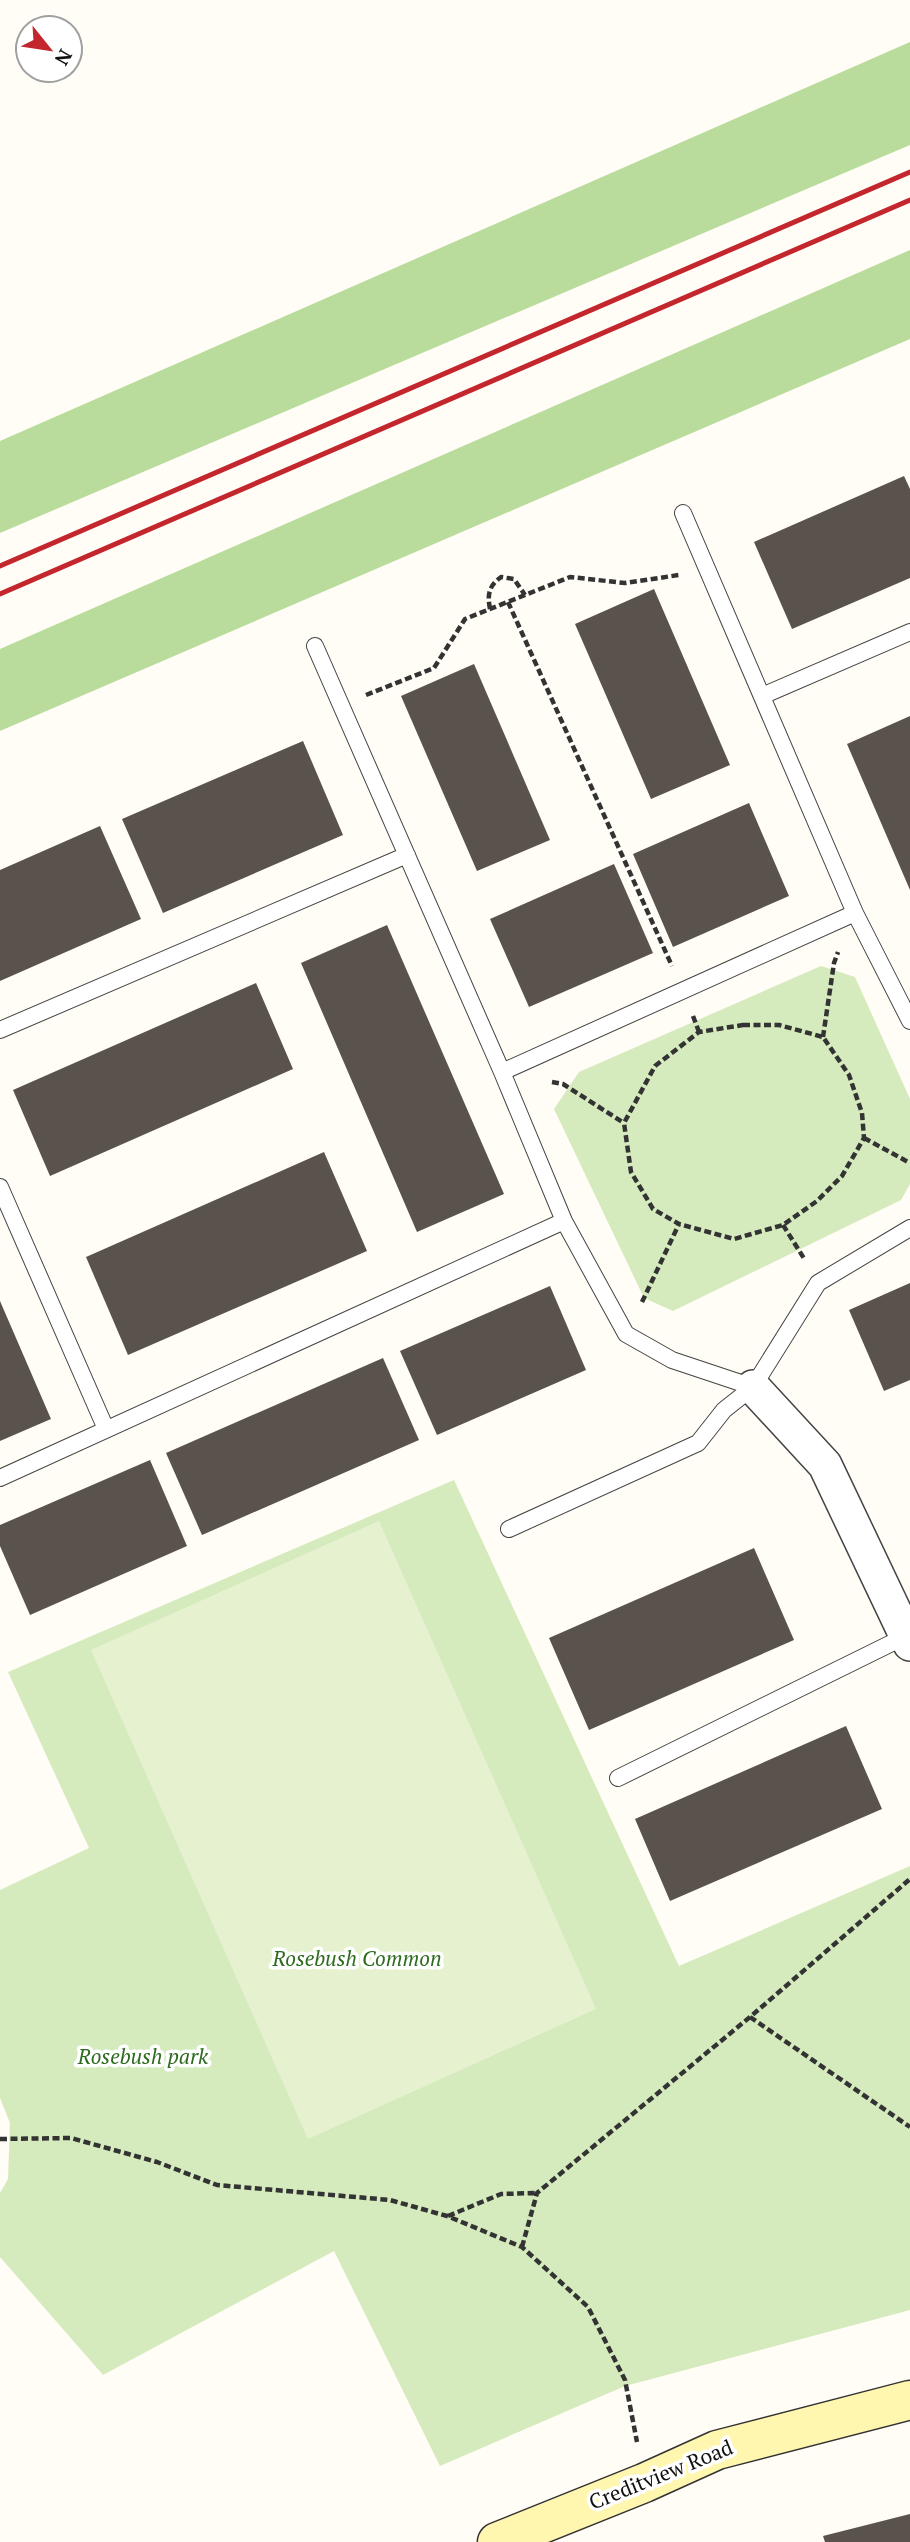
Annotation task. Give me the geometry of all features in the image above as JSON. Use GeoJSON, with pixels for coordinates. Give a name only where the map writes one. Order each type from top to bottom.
{"type":"FeatureCollection","features":[{"type":"Feature","properties":{"kind":"main road","name":"Creditview Road"},"geometry":{"type":"LineString","coordinates":[[497,2542],[644,2483],[717,2450],[910,2400]]}},
{"type":"Feature","properties":{"kind":"street"},"geometry":{"type":"LineString","coordinates":[[753,1387],[825,1465],[909,1638]]}},
{"type":"Feature","properties":{"kind":"lane"},"geometry":{"type":"LineString","coordinates":[[683,513],[855,913],[910,1021]]}},
{"type":"Feature","properties":{"kind":"lane"},"geometry":{"type":"LineString","coordinates":[[762,696],[910,632]]}},
{"type":"Feature","properties":{"kind":"lane"},"geometry":{"type":"LineString","coordinates":[[315,646],[502,1072],[564,1221],[626,1334],[672,1360],[753,1387]]}},
{"type":"Feature","properties":{"kind":"lane"},"geometry":{"type":"LineString","coordinates":[[0,1030],[407,855]]}},
{"type":"Feature","properties":{"kind":"lane"},"geometry":{"type":"LineString","coordinates":[[502,1072],[855,913]]}},
{"type":"Feature","properties":{"kind":"lane"},"geometry":{"type":"LineString","coordinates":[[0,1187],[106,1429]]}},
{"type":"Feature","properties":{"kind":"lane"},"geometry":{"type":"LineString","coordinates":[[0,1478],[564,1221]]}},
{"type":"Feature","properties":{"kind":"lane"},"geometry":{"type":"LineString","coordinates":[[509,1529],[698,1443],[724,1410],[753,1387],[818,1283],[910,1228]]}},
{"type":"Feature","properties":{"kind":"lane"},"geometry":{"type":"LineString","coordinates":[[618,1778],[909,1638]]}},
{"type":"Feature","properties":{"kind":"path"},"geometry":{"type":"LineString","coordinates":[[341,705],[434,668],[465,619],[570,577],[625,583],[708,571]]}},
{"type":"Feature","properties":{"kind":"path"},"geometry":{"type":"LineString","coordinates":[[490,609],[488,598],[491,584],[501,577],[514,579],[525,595]]}},
{"type":"Feature","properties":{"kind":"path"},"geometry":{"type":"LineString","coordinates":[[508,602],[683,990],[699,1032]]}},
{"type":"Feature","properties":{"kind":"path"},"geometry":{"type":"LineString","coordinates":[[823,1037],[834,963],[855,913]]}},
{"type":"Feature","properties":{"kind":"path"},"geometry":{"type":"LineString","coordinates":[[743,1025],[779,1025],[823,1037],[849,1075],[862,1113],[864,1138],[842,1176],[817,1201],[783,1225],[734,1238],[679,1224],[653,1209],[631,1172],[624,1123],[655,1066],[699,1032],[743,1025]]}},
{"type":"Feature","properties":{"kind":"path"},"geometry":{"type":"LineString","coordinates":[[502,1072],[563,1084],[624,1123]]}},
{"type":"Feature","properties":{"kind":"path"},"geometry":{"type":"LineString","coordinates":[[864,1138],[910,1163]]}},
{"type":"Feature","properties":{"kind":"path"},"geometry":{"type":"LineString","coordinates":[[626,1334],[679,1224]]}},
{"type":"Feature","properties":{"kind":"path"},"geometry":{"type":"LineString","coordinates":[[783,1225],[818,1283]]}},
{"type":"Feature","properties":{"kind":"path"},"geometry":{"type":"LineString","coordinates":[[522,2247],[537,2193],[750,2017],[910,1879]]}},
{"type":"Feature","properties":{"kind":"path"},"geometry":{"type":"LineString","coordinates":[[750,2017],[910,2127]]}},
{"type":"Feature","properties":{"kind":"path"},"geometry":{"type":"LineString","coordinates":[[0,2138],[71,2138],[157,2162],[217,2185],[390,2200],[447,2216],[522,2247],[587,2307],[625,2380],[644,2483]]}},
{"type":"Feature","properties":{"kind":"path"},"geometry":{"type":"LineString","coordinates":[[447,2216],[501,2194],[537,2193]]}},
{"type":"Feature","properties":{"kind":"green space"},"geometry":{"type":"Polygon","coordinates":[[[910,42],[910,145],[0,533],[0,441],[910,42]]]}},
{"type":"Feature","properties":{"kind":"green space"},"geometry":{"type":"Polygon","coordinates":[[[910,250],[910,339],[0,731],[0,649],[910,250]]]}},
{"type":"Feature","properties":{"kind":"green space"},"geometry":{"type":"Polygon","coordinates":[[[821,966],[855,977],[910,1099],[910,1184],[901,1200],[673,1311],[644,1298],[554,1109],[579,1072],[821,966]]]}},
{"type":"Feature","properties":{"kind":"green space","name":"Rosebush Common"},"geometry":{"type":"Polygon","coordinates":[[[454,1480],[679,1966],[910,1866],[910,2310],[625,2386],[440,2466],[334,2251],[103,2375],[0,2257],[0,2193],[8,2179],[10,2123],[0,2098],[0,1890],[89,1848],[8,1672],[454,1480]]]}},
{"type":"Feature","properties":{"kind":"green space"},"geometry":{"type":"Polygon","coordinates":[[[379,1521],[596,2009],[308,2139],[91,1650],[379,1521]]]}},
{"type":"Feature","properties":{"kind":"building"},"geometry":{"type":"Polygon","coordinates":[[[904,476],[910,489],[910,578],[792,629],[754,542],[904,476]]]}},
{"type":"Feature","properties":{"kind":"building"},"geometry":{"type":"Polygon","coordinates":[[[654,589],[730,765],[651,799],[575,624],[654,589]]]}},
{"type":"Feature","properties":{"kind":"building"},"geometry":{"type":"Polygon","coordinates":[[[474,664],[550,840],[477,871],[401,696],[474,664]]]}},
{"type":"Feature","properties":{"kind":"building"},"geometry":{"type":"Polygon","coordinates":[[[910,716],[910,890],[847,744],[910,716]]]}},
{"type":"Feature","properties":{"kind":"building"},"geometry":{"type":"Polygon","coordinates":[[[303,741],[343,835],[163,913],[122,819],[303,741]]]}},
{"type":"Feature","properties":{"kind":"building"},"geometry":{"type":"Polygon","coordinates":[[[749,803],[789,896],[673,947],[633,854],[749,803]]]}},
{"type":"Feature","properties":{"kind":"building"},"geometry":{"type":"Polygon","coordinates":[[[100,826],[141,919],[0,981],[0,870],[100,826]]]}},
{"type":"Feature","properties":{"kind":"building"},"geometry":{"type":"Polygon","coordinates":[[[614,864],[653,953],[529,1007],[490,919],[614,864]]]}},
{"type":"Feature","properties":{"kind":"building"},"geometry":{"type":"Polygon","coordinates":[[[387,925],[504,1194],[417,1232],[301,963],[387,925]]]}},
{"type":"Feature","properties":{"kind":"building"},"geometry":{"type":"Polygon","coordinates":[[[256,983],[293,1069],[50,1176],[13,1090],[256,983]]]}},
{"type":"Feature","properties":{"kind":"building"},"geometry":{"type":"Polygon","coordinates":[[[324,1152],[367,1251],[128,1355],[86,1257],[324,1152]]]}},
{"type":"Feature","properties":{"kind":"building"},"geometry":{"type":"Polygon","coordinates":[[[910,1283],[910,1380],[884,1391],[849,1310],[910,1283]]]}},
{"type":"Feature","properties":{"kind":"building"},"geometry":{"type":"Polygon","coordinates":[[[550,1286],[586,1370],[437,1435],[400,1351],[550,1286]]]}},
{"type":"Feature","properties":{"kind":"building"},"geometry":{"type":"Polygon","coordinates":[[[0,1301],[51,1419],[0,1441],[0,1301]]]}},
{"type":"Feature","properties":{"kind":"building"},"geometry":{"type":"Polygon","coordinates":[[[383,1358],[419,1440],[202,1535],[166,1453],[383,1358]]]}},
{"type":"Feature","properties":{"kind":"building"},"geometry":{"type":"Polygon","coordinates":[[[150,1460],[187,1546],[30,1615],[0,1546],[0,1525],[150,1460]]]}},
{"type":"Feature","properties":{"kind":"building"},"geometry":{"type":"Polygon","coordinates":[[[754,1548],[794,1640],[589,1730],[549,1638],[754,1548]]]}},
{"type":"Feature","properties":{"kind":"building"},"geometry":{"type":"Polygon","coordinates":[[[846,1726],[882,1809],[670,1901],[635,1819],[846,1726]]]}},
{"type":"Feature","properties":{"kind":"building"},"geometry":{"type":"Polygon","coordinates":[[[910,2514],[910,2542],[825,2542],[823,2536],[910,2514]]]}},
{"type":"Feature","properties":{"kind":"railway"},"geometry":{"type":"LineString","coordinates":[[0,566],[910,172]]}},
{"type":"Feature","properties":{"kind":"railway"},"geometry":{"type":"LineString","coordinates":[[0,594],[910,200]]}},
{"type":"Feature","properties":{"kind":"park label","name":"Rosebush park"},"geometry":{"type":"Point","coordinates":[143,2057]}}]}
